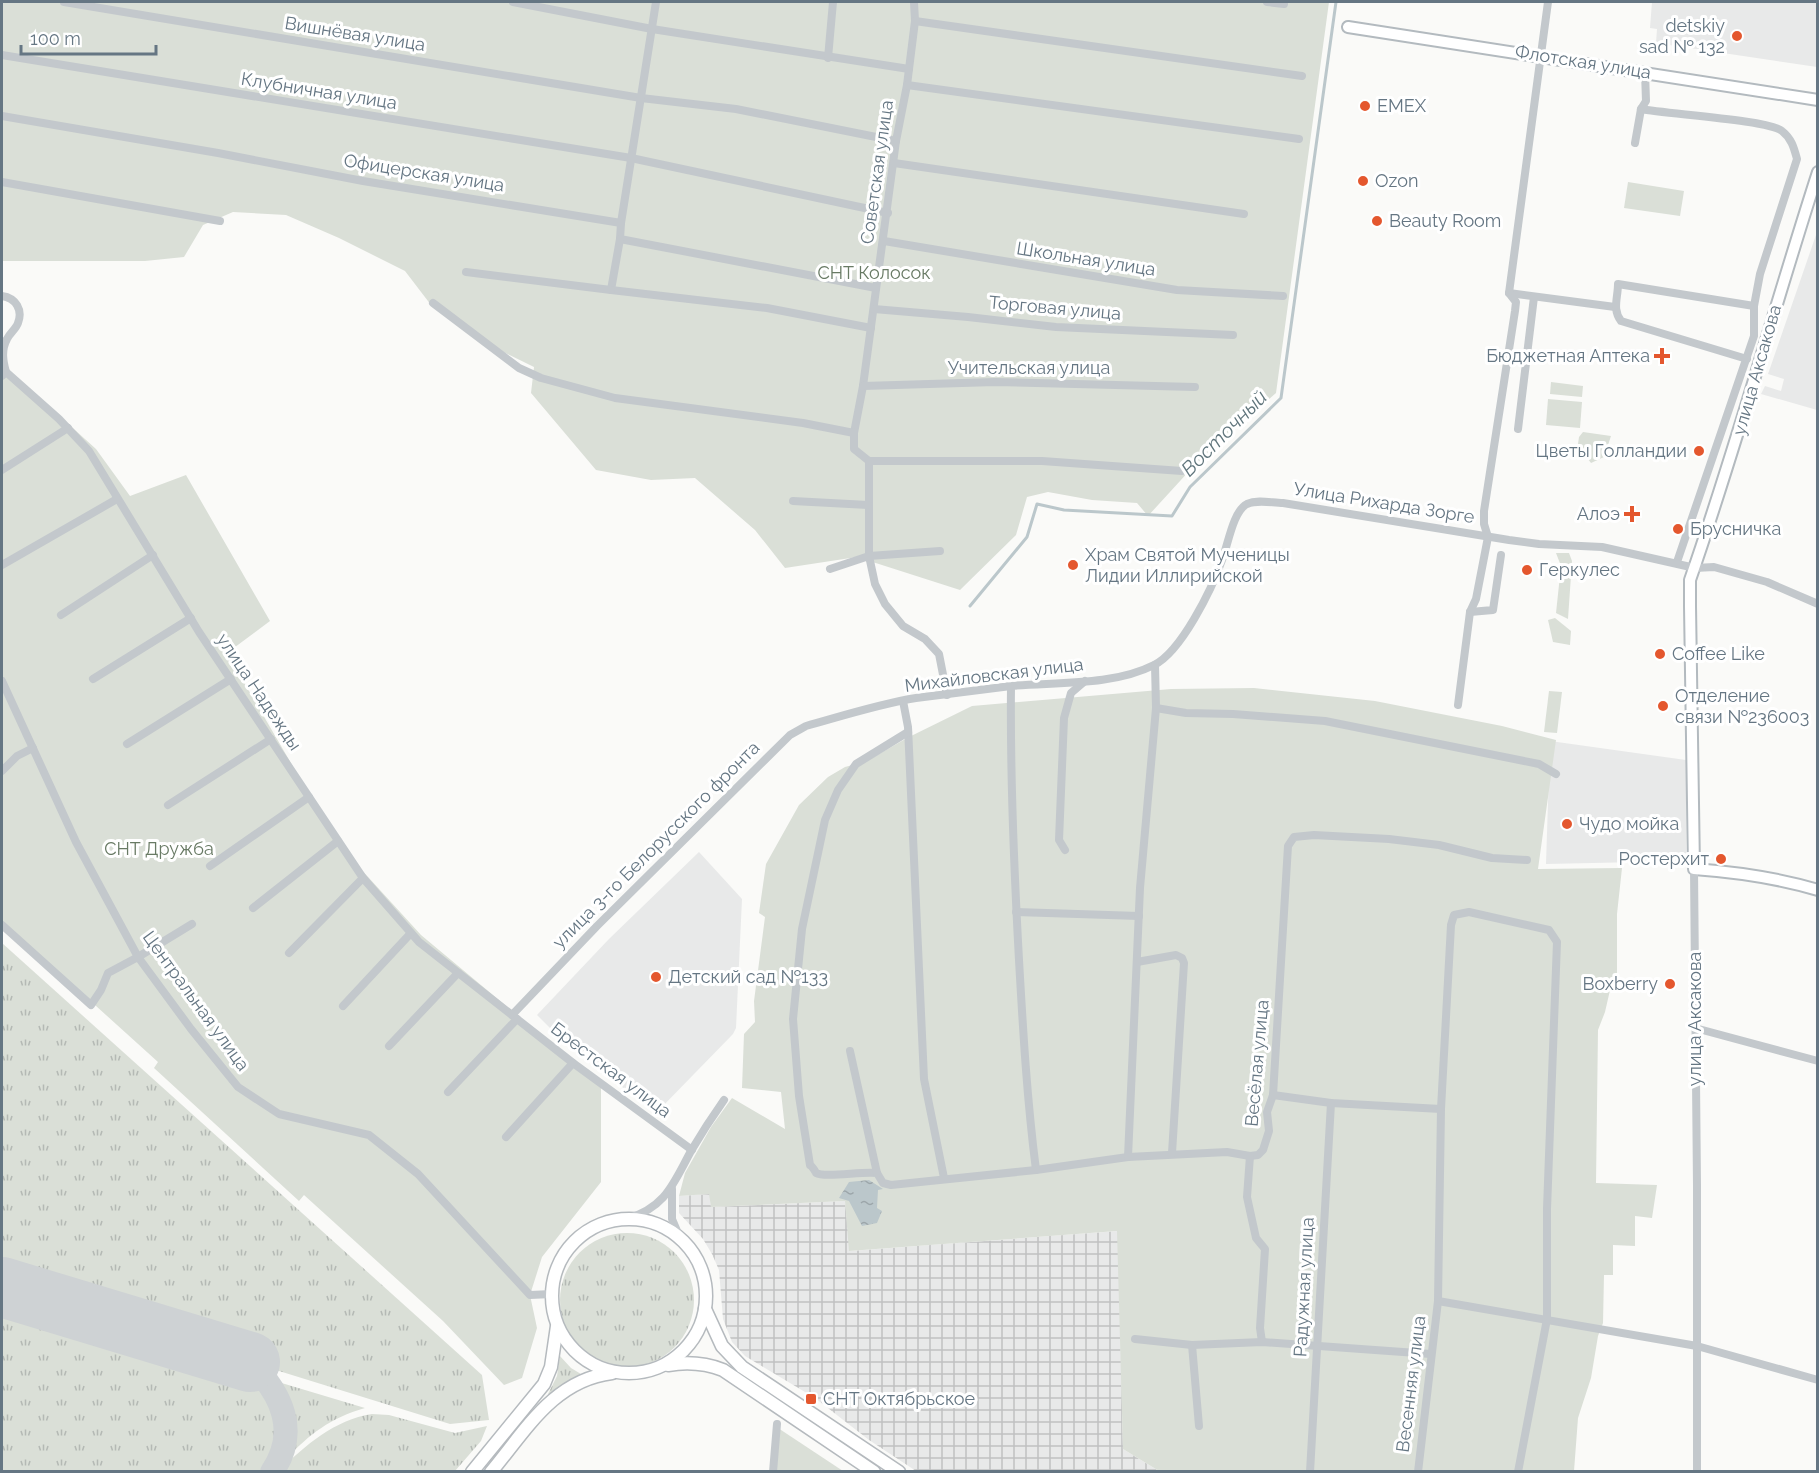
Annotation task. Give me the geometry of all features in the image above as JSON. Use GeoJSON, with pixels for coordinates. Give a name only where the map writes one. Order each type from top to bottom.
{"type":"FeatureCollection","features":[{"type":"Feature","properties":{"kind":"main road"},"geometry":{"type":"LineString","coordinates":[[472,1472],[544,1384],[553,1358],[556,1322],[552,1294],[558,1265],[575,1241],[598,1225],[627,1219],[655,1224],[680,1238],[693,1253],[702,1270],[706,1289],[705,1309],[701,1323],[693,1340],[680,1354],[664,1365]]}},
{"type":"Feature","properties":{"kind":"main road"},"geometry":{"type":"LineString","coordinates":[[705,1309],[722,1346],[742,1367],[899,1472]]}},
{"type":"Feature","properties":{"kind":"main road"},"geometry":{"type":"LineString","coordinates":[[556,1322],[568,1344],[598,1367],[617,1372],[636,1373],[664,1365],[692,1363],[723,1370],[874,1472]]}},
{"type":"Feature","properties":{"kind":"main road"},"geometry":{"type":"LineString","coordinates":[[491,1472],[548,1404],[561,1392],[587,1378],[617,1372]]}},
{"type":"Feature","properties":{"kind":"street","name":"Вишнёвая улица"},"geometry":{"type":"LineString","coordinates":[[64,2],[641,98],[736,109],[896,141]]}},
{"type":"Feature","properties":{"kind":"street"},"geometry":{"type":"LineString","coordinates":[[513,2],[652,29],[909,69]]}},
{"type":"Feature","properties":{"kind":"street"},"geometry":{"type":"LineString","coordinates":[[612,290],[656,2]]}},
{"type":"Feature","properties":{"kind":"street"},"geometry":{"type":"LineString","coordinates":[[828,58],[833,2]]}},
{"type":"Feature","properties":{"kind":"street","name":"Советская улица"},"geometry":{"type":"LineString","coordinates":[[854,433],[884,241],[896,141],[907,85],[915,21],[914,2]]}},
{"type":"Feature","properties":{"kind":"street"},"geometry":{"type":"LineString","coordinates":[[1267,2],[1284,4]]}},
{"type":"Feature","properties":{"kind":"street"},"geometry":{"type":"LineString","coordinates":[[1458,705],[1470,612],[1476,599],[1488,537],[1484,524],[1484,511],[1516,302],[1509,293],[1548,2]]}},
{"type":"Feature","properties":{"kind":"street"},"geometry":{"type":"LineString","coordinates":[[915,21],[1302,76]]}},
{"type":"Feature","properties":{"kind":"street","name":"Флотская улица"},"geometry":{"type":"LineString","coordinates":[[1348,27],[1818,100]]}},
{"type":"Feature","properties":{"kind":"street","name":"Клубничная улица"},"geometry":{"type":"LineString","coordinates":[[2,55],[631,158],[888,213]]}},
{"type":"Feature","properties":{"kind":"street"},"geometry":{"type":"LineString","coordinates":[[1635,143],[1641,109],[1646,101],[1646,72]]}},
{"type":"Feature","properties":{"kind":"street"},"geometry":{"type":"LineString","coordinates":[[907,85],[1299,139]]}},
{"type":"Feature","properties":{"kind":"street"},"geometry":{"type":"LineString","coordinates":[[1641,109],[1761,124],[1781,129],[1793,142],[1797,159],[1760,274],[1754,306],[1754,336],[1677,562]]}},
{"type":"Feature","properties":{"kind":"street","name":"Офицерская улица"},"geometry":{"type":"LineString","coordinates":[[2,116],[218,153],[363,181],[621,223]]}},
{"type":"Feature","properties":{"kind":"street"},"geometry":{"type":"LineString","coordinates":[[894,163],[1244,214]]}},
{"type":"Feature","properties":{"kind":"street","name":"улица Аксакова"},"geometry":{"type":"LineString","coordinates":[[1697,1472],[1690,580],[1746,411],[1792,250],[1818,172]]}},
{"type":"Feature","properties":{"kind":"street"},"geometry":{"type":"LineString","coordinates":[[2,182],[219,221]]}},
{"type":"Feature","properties":{"kind":"street"},"geometry":{"type":"LineString","coordinates":[[620,238],[876,288]]}},
{"type":"Feature","properties":{"kind":"street","name":"Школьная улица"},"geometry":{"type":"LineString","coordinates":[[884,241],[1177,290],[1283,296]]}},
{"type":"Feature","properties":{"kind":"street"},"geometry":{"type":"LineString","coordinates":[[466,272],[767,308],[871,328]]}},
{"type":"Feature","properties":{"kind":"street"},"geometry":{"type":"LineString","coordinates":[[1747,359],[1621,321],[1616,315],[1615,307],[1618,284],[1754,306]]}},
{"type":"Feature","properties":{"kind":"street"},"geometry":{"type":"LineString","coordinates":[[1509,293],[1615,307]]}},
{"type":"Feature","properties":{"kind":"street"},"geometry":{"type":"LineString","coordinates":[[2,296],[17,303],[20,310],[18,324],[6,340],[2,359],[3,372]]}},
{"type":"Feature","properties":{"kind":"street"},"geometry":{"type":"LineString","coordinates":[[1518,429],[1534,297]]}},
{"type":"Feature","properties":{"kind":"street"},"geometry":{"type":"LineString","coordinates":[[433,303],[519,368],[540,378],[615,398],[803,423],[854,433],[854,449],[869,461],[1042,461],[1182,471]]}},
{"type":"Feature","properties":{"kind":"street","name":"Торговая улица"},"geometry":{"type":"LineString","coordinates":[[874,309],[968,316],[1056,327],[1233,335]]}},
{"type":"Feature","properties":{"kind":"street","name":"улица Надежды"},"geometry":{"type":"LineString","coordinates":[[3,372],[68,428],[89,451],[191,618],[363,878],[419,942],[514,1017]]}},
{"type":"Feature","properties":{"kind":"street","name":"Учительская улица"},"geometry":{"type":"LineString","coordinates":[[863,386],[995,381],[1195,387]]}},
{"type":"Feature","properties":{"kind":"street"},"geometry":{"type":"LineString","coordinates":[[2,470],[68,428]]}},
{"type":"Feature","properties":{"kind":"street"},"geometry":{"type":"LineString","coordinates":[[869,461],[869,556],[875,584],[885,604],[903,626],[925,639],[939,654],[947,695]]}},
{"type":"Feature","properties":{"kind":"street"},"geometry":{"type":"LineString","coordinates":[[2,565],[117,499]]}},
{"type":"Feature","properties":{"kind":"street"},"geometry":{"type":"LineString","coordinates":[[793,501],[868,505]]}},
{"type":"Feature","properties":{"kind":"street","name":"Улица Рихарда Зорге"},"geometry":{"type":"LineString","coordinates":[[1155,665],[1167,656],[1198,613],[1221,563],[1237,513],[1246,504],[1256,501],[1539,544],[1602,548],[1695,567]]}},
{"type":"Feature","properties":{"kind":"street"},"geometry":{"type":"LineString","coordinates":[[830,569],[869,556],[940,551]]}},
{"type":"Feature","properties":{"kind":"street"},"geometry":{"type":"LineString","coordinates":[[61,615],[153,555]]}},
{"type":"Feature","properties":{"kind":"street"},"geometry":{"type":"LineString","coordinates":[[1470,612],[1493,610],[1500,555]]}},
{"type":"Feature","properties":{"kind":"street"},"geometry":{"type":"LineString","coordinates":[[1695,567],[1714,567],[1767,582],[1818,604]]}},
{"type":"Feature","properties":{"kind":"street"},"geometry":{"type":"LineString","coordinates":[[93,679],[191,618]]}},
{"type":"Feature","properties":{"kind":"street"},"geometry":{"type":"LineString","coordinates":[[1128,1156],[1139,916],[1156,708],[1155,665]]}},
{"type":"Feature","properties":{"kind":"street","name":"Михайловская улица"},"geometry":{"type":"LineString","coordinates":[[836,718],[903,701],[1011,686],[1086,681],[1128,674],[1155,665]]}},
{"type":"Feature","properties":{"kind":"street"},"geometry":{"type":"LineString","coordinates":[[127,744],[231,679]]}},
{"type":"Feature","properties":{"kind":"street","name":"Центральная улица"},"geometry":{"type":"LineString","coordinates":[[2,681],[76,842],[138,957],[191,1029],[238,1087],[279,1114],[369,1135],[418,1174],[530,1295],[552,1294]]}},
{"type":"Feature","properties":{"kind":"street"},"geometry":{"type":"LineString","coordinates":[[1065,850],[1059,840],[1064,718],[1071,693],[1086,681]]}},
{"type":"Feature","properties":{"kind":"street"},"geometry":{"type":"LineString","coordinates":[[1011,686],[1010,778],[1016,912],[1027,1101],[1036,1170]]}},
{"type":"Feature","properties":{"kind":"street"},"geometry":{"type":"LineString","coordinates":[[903,701],[908,732],[924,1079],[944,1178]]}},
{"type":"Feature","properties":{"kind":"street"},"geometry":{"type":"LineString","coordinates":[[1156,708],[1186,713],[1233,714],[1325,722],[1539,764],[1556,774]]}},
{"type":"Feature","properties":{"kind":"street","name":"улица 3-го Белорусского фронта"},"geometry":{"type":"LineString","coordinates":[[447,1092],[597,926],[790,735],[806,726],[836,718]]}},
{"type":"Feature","properties":{"kind":"street"},"geometry":{"type":"LineString","coordinates":[[877,1173],[825,1175],[816,1173],[810,1165],[799,1096],[793,1019],[801,929],[825,820],[838,790],[856,764],[908,732]]}},
{"type":"Feature","properties":{"kind":"street"},"geometry":{"type":"LineString","coordinates":[[168,805],[271,739]]}},
{"type":"Feature","properties":{"kind":"street"},"geometry":{"type":"LineString","coordinates":[[2,771],[17,756],[33,748]]}},
{"type":"Feature","properties":{"kind":"street"},"geometry":{"type":"LineString","coordinates":[[210,866],[309,797]]}},
{"type":"Feature","properties":{"kind":"street","name":"Весёлая улица"},"geometry":{"type":"LineString","coordinates":[[1250,1156],[1258,1155],[1263,1150],[1269,1131],[1268,1112],[1273,1095],[1288,846],[1294,837],[1314,835],[1389,839],[1439,845],[1492,858],[1527,860]]}},
{"type":"Feature","properties":{"kind":"street"},"geometry":{"type":"LineString","coordinates":[[253,908],[338,841]]}},
{"type":"Feature","properties":{"kind":"street"},"geometry":{"type":"LineString","coordinates":[[1694,869],[1730,872],[1818,890]]}},
{"type":"Feature","properties":{"kind":"street"},"geometry":{"type":"LineString","coordinates":[[289,954],[363,878]]}},
{"type":"Feature","properties":{"kind":"street"},"geometry":{"type":"LineString","coordinates":[[1016,912],[1139,916]]}},
{"type":"Feature","properties":{"kind":"street","name":"Весенняя улица"},"geometry":{"type":"LineString","coordinates":[[1418,1472],[1438,1301],[1441,1110],[1451,925],[1454,915],[1469,912],[1549,930],[1557,942],[1547,1209],[1547,1319]]}},
{"type":"Feature","properties":{"kind":"street"},"geometry":{"type":"LineString","coordinates":[[2,925],[91,1005],[108,973],[192,924]]}},
{"type":"Feature","properties":{"kind":"street"},"geometry":{"type":"LineString","coordinates":[[343,1006],[411,933]]}},
{"type":"Feature","properties":{"kind":"street"},"geometry":{"type":"LineString","coordinates":[[1137,962],[1176,955],[1182,958],[1184,963],[1172,1153]]}},
{"type":"Feature","properties":{"kind":"street"},"geometry":{"type":"LineString","coordinates":[[389,1046],[458,973]]}},
{"type":"Feature","properties":{"kind":"street","name":"Брестская улица"},"geometry":{"type":"LineString","coordinates":[[514,1017],[692,1150]]}},
{"type":"Feature","properties":{"kind":"street"},"geometry":{"type":"LineString","coordinates":[[1695,1028],[1818,1061]]}},
{"type":"Feature","properties":{"kind":"street"},"geometry":{"type":"LineString","coordinates":[[850,1051],[877,1173],[883,1183],[891,1185],[1036,1170],[1128,1156],[1227,1152],[1250,1156],[1247,1197],[1256,1238],[1265,1249],[1260,1328],[1262,1342]]}},
{"type":"Feature","properties":{"kind":"street"},"geometry":{"type":"LineString","coordinates":[[506,1137],[573,1063]]}},
{"type":"Feature","properties":{"kind":"street"},"geometry":{"type":"LineString","coordinates":[[1273,1095],[1331,1103],[1441,1110]]}},
{"type":"Feature","properties":{"kind":"street"},"geometry":{"type":"LineString","coordinates":[[627,1219],[649,1210],[672,1189],[692,1150],[724,1100]]}},
{"type":"Feature","properties":{"kind":"street","name":"Радужная улица"},"geometry":{"type":"LineString","coordinates":[[1310,1472],[1331,1103]]}},
{"type":"Feature","properties":{"kind":"street"},"geometry":{"type":"LineString","coordinates":[[672,1189],[672,1218],[680,1238]]}},
{"type":"Feature","properties":{"kind":"street"},"geometry":{"type":"LineString","coordinates":[[1438,1301],[1697,1346],[1818,1380]]}},
{"type":"Feature","properties":{"kind":"street"},"geometry":{"type":"LineString","coordinates":[[1518,1472],[1547,1319]]}},
{"type":"Feature","properties":{"kind":"street"},"geometry":{"type":"LineString","coordinates":[[1135,1339],[1192,1345],[1262,1342],[1431,1354]]}},
{"type":"Feature","properties":{"kind":"street"},"geometry":{"type":"LineString","coordinates":[[1192,1345],[1199,1426]]}},
{"type":"Feature","properties":{"kind":"street"},"geometry":{"type":"LineString","coordinates":[[773,1472],[777,1424]]}},
{"type":"Feature","properties":{"kind":"shaded area","name":"detskiy sad № 132"},"geometry":{"type":"Polygon","coordinates":[[[1652,2],[1817,2],[1817,67],[1656,43],[1657,29],[1650,28],[1652,2]]]}},
{"type":"Feature","properties":{"kind":"shaded area"},"geometry":{"type":"Polygon","coordinates":[[[1817,232],[1817,410],[1761,394],[1765,386],[1781,391],[1784,379],[1768,374],[1817,232]]]}},
{"type":"Feature","properties":{"kind":"shaded area"},"geometry":{"type":"Polygon","coordinates":[[[1550,741],[1686,760],[1686,861],[1546,864],[1550,741]]]}},
{"type":"Feature","properties":{"kind":"shaded area","name":"Детский сад №133"},"geometry":{"type":"Polygon","coordinates":[[[699,852],[742,899],[736,1028],[733,1034],[656,1113],[564,1042],[537,1015],[609,939],[699,852]]]}},
{"type":"Feature","properties":{"kind":"shaded area"},"geometry":{"type":"Polygon","coordinates":[[[710,1194],[711,1207],[845,1201],[850,1251],[1118,1231],[1123,1449],[1159,1471],[916,1471],[869,1440],[815,1398],[745,1356],[732,1342],[723,1319],[719,1270],[703,1239],[679,1213],[679,1196],[710,1194]]]}},
{"type":"Feature","properties":{"kind":"green space","name":"СНТ Колосок"},"geometry":{"type":"Polygon","coordinates":[[[2,2],[1329,2],[1276,393],[1191,469],[1148,516],[1137,503],[1092,500],[1048,492],[1027,497],[1016,535],[960,590],[857,557],[785,568],[755,530],[695,478],[651,480],[596,470],[531,393],[534,367],[475,338],[431,305],[405,271],[286,215],[233,212],[203,225],[184,257],[145,261],[2,261],[2,2]]]}},
{"type":"Feature","properties":{"kind":"green space"},"geometry":{"type":"Polygon","coordinates":[[[1628,182],[1684,191],[1680,216],[1624,208],[1628,182]]]}},
{"type":"Feature","properties":{"kind":"green space","name":"СНТ Дружба"},"geometry":{"type":"Polygon","coordinates":[[[2,364],[96,449],[130,496],[186,475],[270,621],[227,653],[338,844],[421,935],[601,1085],[601,1182],[542,1257],[530,1295],[537,1328],[522,1378],[504,1385],[443,1321],[304,1195],[299,1201],[154,1068],[158,1062],[2,921],[2,364]]]}},
{"type":"Feature","properties":{"kind":"green space"},"geometry":{"type":"Polygon","coordinates":[[[1551,382],[1583,386],[1582,397],[1550,394],[1551,382]]]}},
{"type":"Feature","properties":{"kind":"green space"},"geometry":{"type":"Polygon","coordinates":[[[1548,399],[1582,402],[1580,428],[1546,425],[1548,399]]]}},
{"type":"Feature","properties":{"kind":"green space"},"geometry":{"type":"Polygon","coordinates":[[[1583,432],[1611,436],[1604,457],[1591,463],[1588,459],[1576,458],[1579,437],[1583,432]]]}},
{"type":"Feature","properties":{"kind":"green space"},"geometry":{"type":"Polygon","coordinates":[[[1556,553],[1569,553],[1572,561],[1568,619],[1556,613],[1561,566],[1556,553]]]}},
{"type":"Feature","properties":{"kind":"green space"},"geometry":{"type":"Polygon","coordinates":[[[1555,618],[1571,631],[1570,645],[1553,642],[1548,620],[1555,618]]]}},
{"type":"Feature","properties":{"kind":"green space"},"geometry":{"type":"Polygon","coordinates":[[[1254,688],[1375,701],[1502,726],[1556,740],[1538,869],[1622,868],[1617,914],[1617,974],[1613,977],[1605,1012],[1598,1030],[1596,1183],[1657,1185],[1652,1218],[1635,1216],[1635,1246],[1613,1245],[1613,1275],[1604,1275],[1603,1323],[1598,1336],[1591,1378],[1578,1418],[1574,1471],[1159,1471],[1123,1449],[1117,1231],[849,1251],[845,1201],[711,1207],[709,1194],[679,1196],[685,1173],[711,1127],[732,1098],[785,1129],[781,1092],[742,1088],[744,1034],[755,1022],[754,1001],[765,917],[759,913],[766,864],[799,805],[828,777],[845,767],[867,761],[907,738],[972,706],[1171,689],[1254,688]]]}},
{"type":"Feature","properties":{"kind":"green space"},"geometry":{"type":"Polygon","coordinates":[[[1549,691],[1562,692],[1557,733],[1544,732],[1549,691]]]}},
{"type":"Feature","properties":{"kind":"green space"},"geometry":{"type":"Polygon","coordinates":[[[2,943],[482,1375],[489,1420],[450,1424],[2,1285],[2,943]]]}},
{"type":"Feature","properties":{"kind":"green space"},"geometry":{"type":"Polygon","coordinates":[[[627,1233],[653,1238],[674,1253],[689,1274],[694,1300],[689,1326],[674,1347],[653,1362],[627,1367],[601,1362],[580,1347],[565,1326],[560,1300],[565,1274],[580,1253],[601,1238],[627,1233]]]}},
{"type":"Feature","properties":{"kind":"green space"},"geometry":{"type":"Polygon","coordinates":[[[2,1297],[253,1375],[267,1385],[280,1406],[282,1429],[276,1451],[270,1462],[263,1471],[2,1471],[2,1297]]]}},
{"type":"Feature","properties":{"kind":"green space"},"geometry":{"type":"Polygon","coordinates":[[[560,1356],[571,1368],[586,1377],[551,1396],[548,1394],[557,1376],[560,1356]]]}},
{"type":"Feature","properties":{"kind":"green space"},"geometry":{"type":"Polygon","coordinates":[[[275,1381],[365,1408],[321,1428],[286,1459],[291,1427],[290,1418],[281,1391],[275,1381]]]}},
{"type":"Feature","properties":{"kind":"green space"},"geometry":{"type":"Polygon","coordinates":[[[372,1414],[389,1415],[455,1433],[487,1426],[481,1441],[455,1471],[279,1471],[321,1435],[345,1422],[372,1414]]]}},
{"type":"Feature","properties":{"kind":"green space"},"geometry":{"type":"Polygon","coordinates":[[[778,1428],[843,1471],[771,1472],[778,1428]]]}},
{"type":"Feature","properties":{"kind":"water"},"geometry":{"type":"Polygon","coordinates":[[[869,1180],[883,1189],[878,1190],[877,1208],[882,1211],[877,1223],[862,1226],[849,1201],[839,1198],[849,1182],[869,1180]]]}},
{"type":"Feature","properties":{"kind":"waterway","name":"Восточный"},"geometry":{"type":"LineString","coordinates":[[970,606],[1027,537],[1037,504],[1064,510],[1172,516],[1190,487],[1281,398],[1336,2]]}},
{"type":"Feature","properties":{"kind":"taxiway"},"geometry":{"type":"LineString","coordinates":[[250,1362],[270,1386],[278,1400],[286,1427],[285,1442],[272,1472]]}},
{"type":"Feature","properties":{"kind":"runway"},"geometry":{"type":"LineString","coordinates":[[2,1287],[250,1362]]}},
{"type":"Feature","properties":{"kind":"place","name":"detskiy sad № 132"},"geometry":{"type":"Point","coordinates":[1737,36]}},
{"type":"Feature","properties":{"kind":"place","name":"EMEX"},"geometry":{"type":"Point","coordinates":[1365,106]}},
{"type":"Feature","properties":{"kind":"place","name":"Ozon"},"geometry":{"type":"Point","coordinates":[1363,181]}},
{"type":"Feature","properties":{"kind":"place","name":"Beauty Room"},"geometry":{"type":"Point","coordinates":[1377,221]}},
{"type":"Feature","properties":{"kind":"place","name":"Бюджетная Аптека"},"geometry":{"type":"Point","coordinates":[1662,356]}},
{"type":"Feature","properties":{"kind":"place","name":"Цветы Голландии"},"geometry":{"type":"Point","coordinates":[1699,451]}},
{"type":"Feature","properties":{"kind":"place","name":"Алоэ"},"geometry":{"type":"Point","coordinates":[1632,514]}},
{"type":"Feature","properties":{"kind":"place","name":"Брусничка"},"geometry":{"type":"Point","coordinates":[1678,529]}},
{"type":"Feature","properties":{"kind":"place","name":"Храм Святой Мученицы Лидии Иллирийской"},"geometry":{"type":"Point","coordinates":[1073,565]}},
{"type":"Feature","properties":{"kind":"place","name":"Геркулес"},"geometry":{"type":"Point","coordinates":[1527,570]}},
{"type":"Feature","properties":{"kind":"place","name":"Coffee Like"},"geometry":{"type":"Point","coordinates":[1660,654]}},
{"type":"Feature","properties":{"kind":"place","name":"Отделение связи №236003"},"geometry":{"type":"Point","coordinates":[1663,706]}},
{"type":"Feature","properties":{"kind":"place","name":"Чудо мойка"},"geometry":{"type":"Point","coordinates":[1567,824]}},
{"type":"Feature","properties":{"kind":"place","name":"Ростерхит"},"geometry":{"type":"Point","coordinates":[1721,859]}},
{"type":"Feature","properties":{"kind":"place","name":"Детский сад №133"},"geometry":{"type":"Point","coordinates":[656,977]}},
{"type":"Feature","properties":{"kind":"place","name":"Boxberry"},"geometry":{"type":"Point","coordinates":[1670,984]}},
{"type":"Feature","properties":{"kind":"place","name":"СНТ Октябрьское"},"geometry":{"type":"Point","coordinates":[811,1399]}}]}
